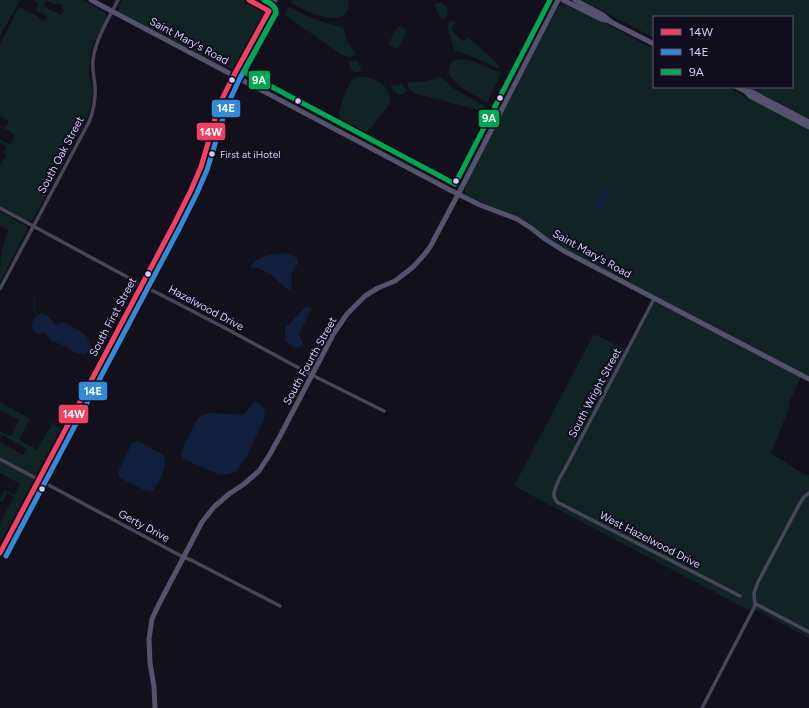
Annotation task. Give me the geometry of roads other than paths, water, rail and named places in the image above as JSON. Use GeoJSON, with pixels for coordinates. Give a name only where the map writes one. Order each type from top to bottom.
{"type":"FeatureCollection","features":[{"type":"Feature","properties":{"kind":"street","name":"Saint Mary's Road"},"geometry":{"type":"LineString","coordinates":[[91,0],[458,194],[480,205],[508,215],[521,222],[564,252],[809,379]]}},
{"type":"Feature","properties":{"kind":"street","name":"South Oak Street"},"geometry":{"type":"LineString","coordinates":[[0,289],[92,115],[95,100],[95,86],[92,66],[94,50],[118,0]]}},
{"type":"Feature","properties":{"kind":"street","name":"South First Street"},"geometry":{"type":"LineString","coordinates":[[0,553],[197,178],[219,105],[275,0]]}},
{"type":"Feature","properties":{"kind":"street","name":"South Fourth Street"},"geometry":{"type":"LineString","coordinates":[[155,708],[149,639],[152,619],[202,522],[214,507],[259,471],[280,436],[334,333],[347,314],[365,296],[378,288],[395,281],[413,267],[430,247],[558,0]]}},
{"type":"Feature","properties":{"kind":"street"},"geometry":{"type":"LineString","coordinates":[[563,0],[653,43]]}},
{"type":"Feature","properties":{"kind":"street"},"geometry":{"type":"LineString","coordinates":[[575,0],[604,15],[611,22]]}},
{"type":"Feature","properties":{"kind":"street"},"geometry":{"type":"LineString","coordinates":[[739,88],[750,96],[757,97],[809,122]]}},
{"type":"Feature","properties":{"kind":"street"},"geometry":{"type":"LineString","coordinates":[[757,97],[809,127]]}},
{"type":"Feature","properties":{"kind":"street","name":"Hazelwood Drive"},"geometry":{"type":"LineString","coordinates":[[0,208],[312,375],[384,411]]}},
{"type":"Feature","properties":{"kind":"street","name":"South Wright Street"},"geometry":{"type":"LineString","coordinates":[[554,497],[555,490],[567,465],[654,299]]}},
{"type":"Feature","properties":{"kind":"street","name":"Gerty Drive"},"geometry":{"type":"LineString","coordinates":[[0,460],[183,557],[280,606]]}},
{"type":"Feature","properties":{"kind":"street"},"geometry":{"type":"LineString","coordinates":[[702,708],[756,604],[754,593],[758,582],[800,502],[809,494]]}},
{"type":"Feature","properties":{"kind":"street","name":"West Hazelwood Drive"},"geometry":{"type":"LineString","coordinates":[[554,497],[557,502],[740,596]]}},
{"type":"Feature","properties":{"kind":"street"},"geometry":{"type":"LineString","coordinates":[[756,604],[809,632]]}},
{"type":"Feature","properties":{"kind":"water"},"geometry":{"type":"Polygon","coordinates":[[[603,188],[611,192],[601,209],[599,209],[593,205],[603,188]]]}},
{"type":"Feature","properties":{"kind":"water"},"geometry":{"type":"Polygon","coordinates":[[[287,253],[297,258],[298,264],[292,275],[292,288],[288,290],[271,275],[259,268],[249,268],[262,257],[287,253]]]}},
{"type":"Feature","properties":{"kind":"water"},"geometry":{"type":"Polygon","coordinates":[[[306,306],[312,308],[299,334],[304,346],[296,348],[285,341],[285,328],[306,306]]]}},
{"type":"Feature","properties":{"kind":"water"},"geometry":{"type":"Polygon","coordinates":[[[42,313],[48,316],[56,325],[63,322],[84,334],[90,343],[86,354],[75,353],[66,347],[52,342],[47,335],[43,333],[39,335],[34,332],[31,327],[33,322],[36,316],[42,313]]]}},
{"type":"Feature","properties":{"kind":"water"},"geometry":{"type":"Polygon","coordinates":[[[255,401],[263,407],[265,417],[248,454],[237,471],[220,475],[183,458],[181,455],[183,447],[198,418],[204,414],[212,413],[243,415],[255,401]]]}},
{"type":"Feature","properties":{"kind":"water"},"geometry":{"type":"Polygon","coordinates":[[[136,441],[162,454],[165,459],[165,466],[162,474],[156,487],[151,492],[120,478],[118,474],[132,443],[136,441]]]}},
{"type":"Feature","properties":{"kind":"waterway"},"geometry":{"type":"LineString","coordinates":[[35,298],[34,309],[37,316]]}},
{"type":"Feature","properties":{"kind":"place","name":"First at iHotel"},"geometry":{"type":"Point","coordinates":[212,154]}}]}
